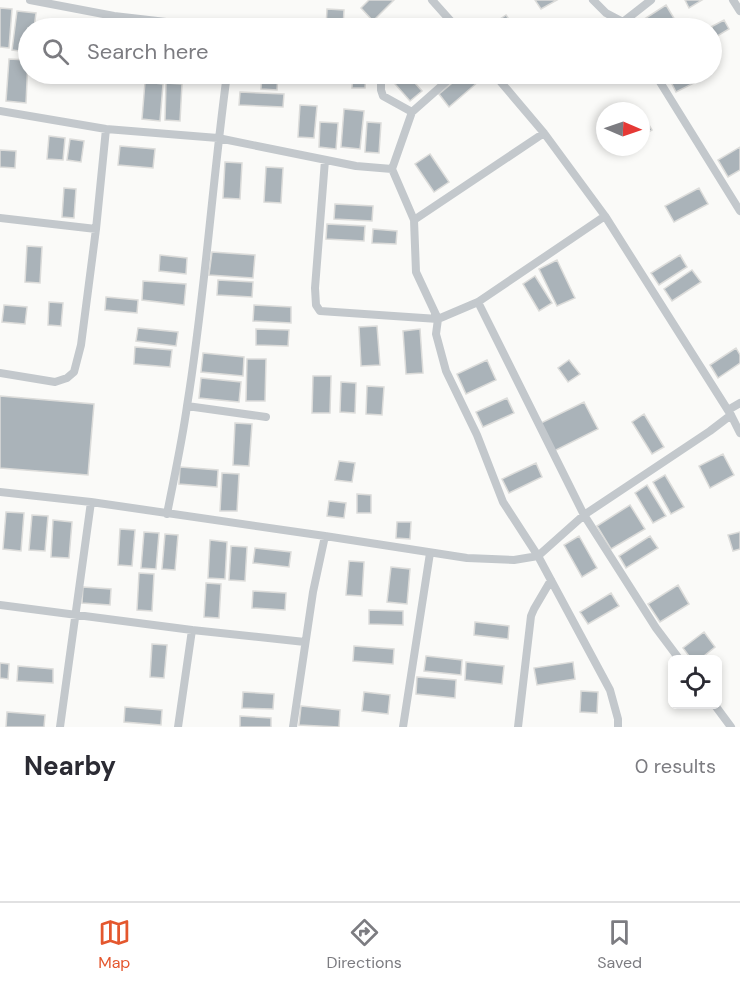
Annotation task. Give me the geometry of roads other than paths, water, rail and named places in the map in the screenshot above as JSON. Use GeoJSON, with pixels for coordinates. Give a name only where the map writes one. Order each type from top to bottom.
{"type":"FeatureCollection","features":[{"type":"Feature","properties":{"kind":"street"},"geometry":{"type":"LineString","coordinates":[[30,0],[131,18]]}},
{"type":"Feature","properties":{"kind":"street"},"geometry":{"type":"LineString","coordinates":[[432,0],[448,18]]}},
{"type":"Feature","properties":{"kind":"street"},"geometry":{"type":"LineString","coordinates":[[593,0],[614,18]]}},
{"type":"Feature","properties":{"kind":"street"},"geometry":{"type":"LineString","coordinates":[[632,18],[651,0]]}},
{"type":"Feature","properties":{"kind":"street"},"geometry":{"type":"LineString","coordinates":[[733,0],[740,11]]}},
{"type":"Feature","properties":{"kind":"street"},"geometry":{"type":"LineString","coordinates":[[167,514],[188,406],[226,84]]}},
{"type":"Feature","properties":{"kind":"street"},"geometry":{"type":"LineString","coordinates":[[381,84],[383,96],[412,112]]}},
{"type":"Feature","properties":{"kind":"street"},"geometry":{"type":"LineString","coordinates":[[444,84],[412,112],[392,169],[414,220],[416,272],[438,318],[436,334],[446,371],[477,435],[503,502],[538,556],[610,690],[618,727]]}},
{"type":"Feature","properties":{"kind":"street"},"geometry":{"type":"LineString","coordinates":[[502,84],[544,133],[605,216],[740,433]]}},
{"type":"Feature","properties":{"kind":"street"},"geometry":{"type":"LineString","coordinates":[[661,84],[740,211]]}},
{"type":"Feature","properties":{"kind":"street"},"geometry":{"type":"LineString","coordinates":[[0,111],[106,129],[218,138],[356,166],[392,169]]}},
{"type":"Feature","properties":{"kind":"street"},"geometry":{"type":"LineString","coordinates":[[0,374],[55,382],[67,378],[74,372],[81,345],[106,129]]}},
{"type":"Feature","properties":{"kind":"street"},"geometry":{"type":"LineString","coordinates":[[414,220],[544,133]]}},
{"type":"Feature","properties":{"kind":"street"},"geometry":{"type":"LineString","coordinates":[[325,160],[315,288],[317,308],[320,311],[438,318],[478,302],[605,216]]}},
{"type":"Feature","properties":{"kind":"street"},"geometry":{"type":"LineString","coordinates":[[0,218],[96,230]]}},
{"type":"Feature","properties":{"kind":"street"},"geometry":{"type":"LineString","coordinates":[[478,302],[584,515],[656,628],[676,655]]}},
{"type":"Feature","properties":{"kind":"street"},"geometry":{"type":"LineString","coordinates":[[0,492],[91,502],[467,558],[514,560],[538,556],[584,515],[710,431],[740,403]]}},
{"type":"Feature","properties":{"kind":"street"},"geometry":{"type":"LineString","coordinates":[[188,406],[266,417]]}},
{"type":"Feature","properties":{"kind":"street"},"geometry":{"type":"LineString","coordinates":[[60,727],[91,502]]}},
{"type":"Feature","properties":{"kind":"street"},"geometry":{"type":"LineString","coordinates":[[293,727],[313,592],[325,536]]}},
{"type":"Feature","properties":{"kind":"street"},"geometry":{"type":"LineString","coordinates":[[404,727],[430,553]]}},
{"type":"Feature","properties":{"kind":"street"},"geometry":{"type":"LineString","coordinates":[[518,727],[531,616],[551,580]]}},
{"type":"Feature","properties":{"kind":"street"},"geometry":{"type":"LineString","coordinates":[[0,605],[305,642]]}},
{"type":"Feature","properties":{"kind":"street"},"geometry":{"type":"LineString","coordinates":[[178,727],[192,630]]}},
{"type":"Feature","properties":{"kind":"street"},"geometry":{"type":"LineString","coordinates":[[717,709],[731,727]]}}]}
